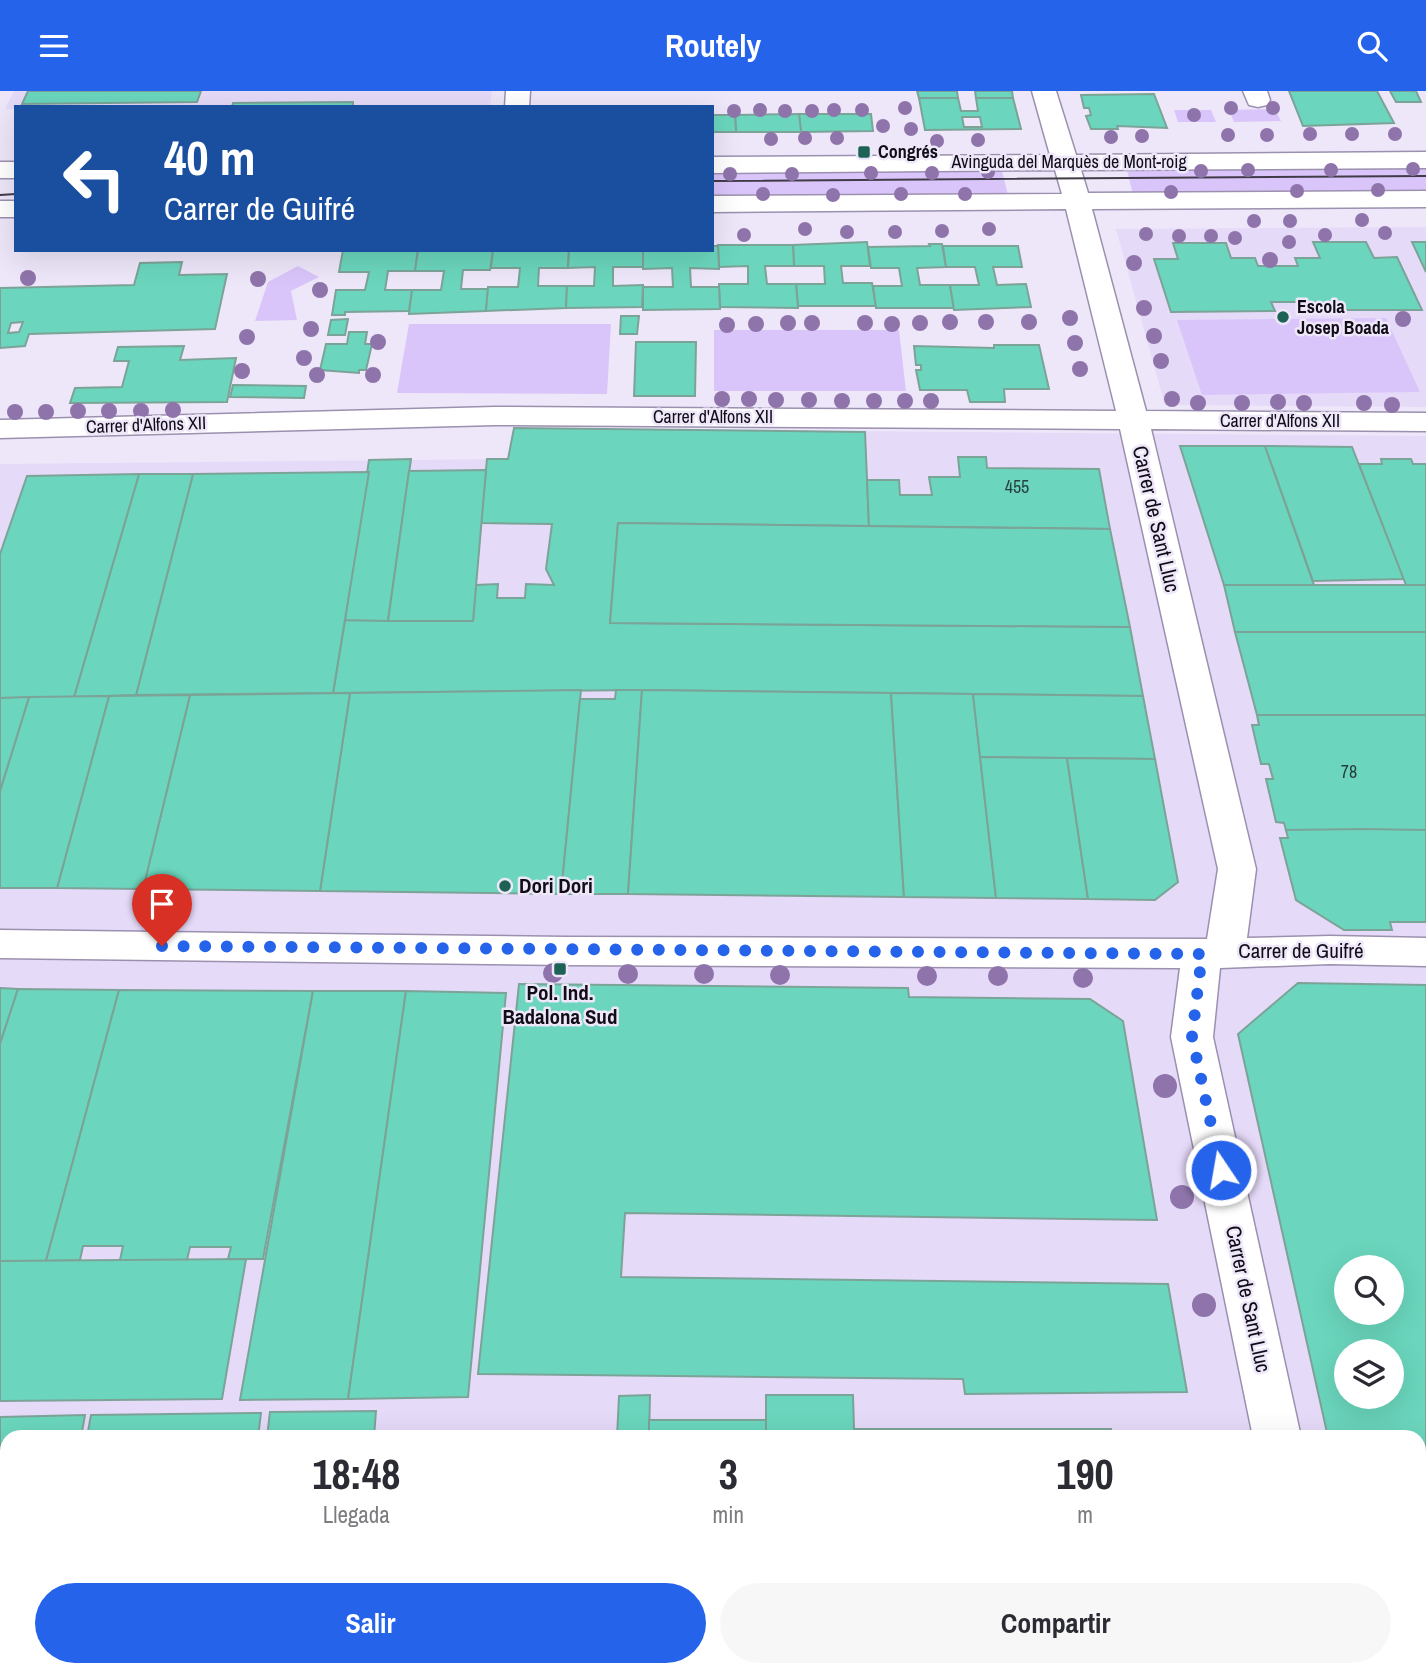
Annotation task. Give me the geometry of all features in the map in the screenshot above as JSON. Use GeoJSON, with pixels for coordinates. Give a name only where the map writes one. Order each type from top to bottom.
{"type":"FeatureCollection","features":[{"type":"Feature","properties":{"kind":"street","name":"Carrer de Sant Lluc"},"geometry":{"type":"LineString","coordinates":[[1044,91],[1077,201],[1132,420],[1237,869],[1192,1037],[1276,1430]]}},
{"type":"Feature","properties":{"kind":"street","name":"Avinguda del Marquès de Mont-roig"},"geometry":{"type":"LineString","coordinates":[[714,165],[1426,160]]}},
{"type":"Feature","properties":{"kind":"street","name":"Avinguda del Marquès de Mont-roig"},"geometry":{"type":"LineString","coordinates":[[714,204],[1426,199]]}},
{"type":"Feature","properties":{"kind":"street","name":"Carrer d'Alfons XII"},"geometry":{"type":"LineString","coordinates":[[0,429],[495,416],[1426,422]]}},
{"type":"Feature","properties":{"kind":"street","name":"Carrer de Guifré"},"geometry":{"type":"LineString","coordinates":[[0,944],[1213,953],[1426,952]]}},
{"type":"Feature","properties":{"kind":"shaded area"},"geometry":{"type":"Polygon","coordinates":[[[14,91],[492,91],[490,105],[14,105],[14,109],[5,109],[14,91]]]}},
{"type":"Feature","properties":{"kind":"shaded area"},"geometry":{"type":"Polygon","coordinates":[[[1275,109],[1281,121],[1234,122],[1229,110],[1275,109]]]}},
{"type":"Feature","properties":{"kind":"shaded area"},"geometry":{"type":"Polygon","coordinates":[[[1174,110],[1211,110],[1216,122],[1178,122],[1174,110]]]}},
{"type":"Feature","properties":{"kind":"shaded area"},"geometry":{"type":"Polygon","coordinates":[[[1426,168],[1426,192],[1133,195],[1127,170],[1426,168]]]}},
{"type":"Feature","properties":{"kind":"shaded area"},"geometry":{"type":"Polygon","coordinates":[[[1002,171],[1008,195],[714,197],[714,173],[1002,171]]]}},
{"type":"Feature","properties":{"kind":"shaded area","name":"Escola Josep Boada"},"geometry":{"type":"Polygon","coordinates":[[[1426,227],[1426,407],[1165,405],[1116,229],[1426,227]]]}},
{"type":"Feature","properties":{"kind":"shaded area"},"geometry":{"type":"Polygon","coordinates":[[[298,266],[319,277],[291,291],[297,320],[255,321],[268,282],[298,266]]]}},
{"type":"Feature","properties":{"kind":"shaded area"},"geometry":{"type":"Polygon","coordinates":[[[1386,318],[1420,392],[1202,395],[1177,320],[1386,318]]]}},
{"type":"Feature","properties":{"kind":"shaded area"},"geometry":{"type":"Polygon","coordinates":[[[409,324],[611,324],[607,394],[397,393],[409,324]]]}},
{"type":"Feature","properties":{"kind":"shaded area"},"geometry":{"type":"Polygon","coordinates":[[[714,330],[899,330],[906,391],[714,391],[714,330]]]}},
{"type":"Feature","properties":{"kind":"shaded area"},"geometry":{"type":"Polygon","coordinates":[[[514,428],[1426,436],[1426,1430],[0,1430],[0,464],[508,459],[514,428]]]}},
{"type":"Feature","properties":{"kind":"building"},"geometry":{"type":"Polygon","coordinates":[[[28,91],[201,91],[197,102],[22,104],[28,91]]]}},
{"type":"Feature","properties":{"kind":"building"},"geometry":{"type":"Polygon","coordinates":[[[917,91],[957,91],[958,98],[919,98],[917,91]]]}},
{"type":"Feature","properties":{"kind":"building"},"geometry":{"type":"Polygon","coordinates":[[[975,91],[1012,91],[1013,98],[976,98],[975,91]]]}},
{"type":"Feature","properties":{"kind":"building"},"geometry":{"type":"Polygon","coordinates":[[[1289,91],[1377,91],[1394,123],[1303,126],[1289,91]]]}},
{"type":"Feature","properties":{"kind":"building"},"geometry":{"type":"Polygon","coordinates":[[[1390,91],[1416,91],[1421,102],[1396,102],[1390,91]]]}},
{"type":"Feature","properties":{"kind":"building"},"geometry":{"type":"Polygon","coordinates":[[[1154,94],[1167,128],[1117,126],[1118,129],[1091,129],[1086,116],[1091,115],[1089,108],[1084,108],[1081,95],[1154,94]]]}},
{"type":"Feature","properties":{"kind":"building"},"geometry":{"type":"Polygon","coordinates":[[[919,98],[958,98],[961,111],[978,111],[976,98],[1013,98],[1021,129],[925,130],[919,98]],[[962,117],[964,127],[982,127],[980,117],[962,117]]]}},
{"type":"Feature","properties":{"kind":"building"},"geometry":{"type":"Polygon","coordinates":[[[353,102],[353,105],[232,105],[353,102]]]}},
{"type":"Feature","properties":{"kind":"building"},"geometry":{"type":"Polygon","coordinates":[[[799,114],[871,114],[873,131],[801,132],[799,114]]]}},
{"type":"Feature","properties":{"kind":"building"},"geometry":{"type":"Polygon","coordinates":[[[799,114],[801,132],[736,132],[735,115],[799,114]]]}},
{"type":"Feature","properties":{"kind":"building"},"geometry":{"type":"Polygon","coordinates":[[[714,115],[735,115],[736,132],[714,132],[714,115]]]}},
{"type":"Feature","properties":{"kind":"building"},"geometry":{"type":"Polygon","coordinates":[[[867,242],[870,266],[841,266],[843,283],[872,283],[876,306],[798,306],[796,284],[825,284],[824,266],[794,266],[793,245],[867,242]]]}},
{"type":"Feature","properties":{"kind":"building"},"geometry":{"type":"Polygon","coordinates":[[[1313,242],[1366,242],[1374,258],[1397,257],[1422,310],[1318,310],[1315,302],[1271,302],[1275,311],[1171,312],[1154,259],[1178,259],[1173,243],[1226,243],[1231,258],[1255,258],[1258,266],[1298,266],[1295,258],[1320,258],[1313,242]]]}},
{"type":"Feature","properties":{"kind":"building"},"geometry":{"type":"Polygon","coordinates":[[[1412,242],[1426,242],[1426,272],[1412,242]]]}},
{"type":"Feature","properties":{"kind":"building"},"geometry":{"type":"Polygon","coordinates":[[[929,244],[942,244],[946,267],[917,268],[920,285],[950,285],[954,308],[876,308],[873,286],[902,286],[899,268],[871,268],[868,247],[930,246],[929,244]]]}},
{"type":"Feature","properties":{"kind":"building"},"geometry":{"type":"Polygon","coordinates":[[[718,245],[793,245],[794,266],[765,266],[767,284],[796,284],[798,308],[720,307],[719,284],[748,284],[748,266],[719,267],[718,245]]]}},
{"type":"Feature","properties":{"kind":"building"},"geometry":{"type":"Polygon","coordinates":[[[714,246],[718,246],[719,269],[690,268],[691,287],[719,287],[720,309],[643,310],[643,287],[673,287],[672,268],[643,269],[643,252],[714,252],[714,246]]]}},
{"type":"Feature","properties":{"kind":"building"},"geometry":{"type":"Polygon","coordinates":[[[943,246],[1018,246],[1022,267],[993,267],[997,285],[1026,284],[1031,307],[954,310],[950,285],[979,285],[975,267],[946,267],[943,246]]]}},
{"type":"Feature","properties":{"kind":"building"},"geometry":{"type":"Polygon","coordinates":[[[343,252],[418,252],[415,271],[388,271],[385,290],[412,290],[409,311],[345,312],[345,315],[332,315],[336,290],[365,290],[369,272],[339,272],[343,252]]]}},
{"type":"Feature","properties":{"kind":"building"},"geometry":{"type":"Polygon","coordinates":[[[418,252],[493,252],[490,270],[463,270],[461,289],[488,289],[486,311],[409,314],[412,290],[441,290],[444,271],[415,271],[418,252]]]}},
{"type":"Feature","properties":{"kind":"building"},"geometry":{"type":"Polygon","coordinates":[[[493,252],[569,252],[568,268],[539,268],[538,286],[567,286],[566,308],[486,311],[488,287],[518,287],[520,268],[491,268],[493,252]]]}},
{"type":"Feature","properties":{"kind":"building"},"geometry":{"type":"Polygon","coordinates":[[[569,252],[643,252],[643,267],[613,267],[613,286],[643,285],[642,307],[566,308],[567,286],[594,286],[595,267],[568,268],[569,252]]]}},
{"type":"Feature","properties":{"kind":"building"},"geometry":{"type":"Polygon","coordinates":[[[182,262],[179,275],[227,274],[215,329],[29,334],[25,346],[0,348],[0,288],[134,285],[140,263],[182,262]],[[23,322],[11,323],[8,333],[19,332],[23,322]]]}},
{"type":"Feature","properties":{"kind":"building"},"geometry":{"type":"Polygon","coordinates":[[[621,316],[639,316],[637,334],[620,334],[621,316]]]}},
{"type":"Feature","properties":{"kind":"building"},"geometry":{"type":"Polygon","coordinates":[[[348,319],[345,335],[328,335],[331,320],[348,319]]]}},
{"type":"Feature","properties":{"kind":"building"},"geometry":{"type":"Polygon","coordinates":[[[349,332],[367,332],[365,344],[372,344],[366,370],[359,370],[359,373],[320,370],[326,344],[347,344],[349,332]]]}},
{"type":"Feature","properties":{"kind":"building"},"geometry":{"type":"Polygon","coordinates":[[[636,342],[696,342],[695,396],[634,396],[636,342]]]}},
{"type":"Feature","properties":{"kind":"building"},"geometry":{"type":"Polygon","coordinates":[[[994,345],[1039,345],[1049,389],[1004,389],[1005,402],[970,402],[967,390],[920,390],[916,370],[921,370],[921,365],[916,365],[914,346],[994,348],[994,345]]]}},
{"type":"Feature","properties":{"kind":"building"},"geometry":{"type":"Polygon","coordinates":[[[184,346],[180,360],[236,358],[227,402],[70,403],[75,388],[122,387],[129,361],[114,361],[118,347],[184,346]]]}},
{"type":"Feature","properties":{"kind":"building"},"geometry":{"type":"Polygon","coordinates":[[[233,385],[306,386],[304,398],[230,397],[233,385]]]}},
{"type":"Feature","properties":{"kind":"building"},"geometry":{"type":"Polygon","coordinates":[[[514,428],[865,432],[869,526],[618,523],[610,623],[1130,627],[1143,696],[642,690],[333,693],[345,620],[473,621],[476,585],[498,584],[497,598],[525,598],[526,584],[554,585],[546,569],[552,524],[481,523],[487,459],[508,459],[514,428]]]}},
{"type":"Feature","properties":{"kind":"building"},"geometry":{"type":"Polygon","coordinates":[[[1180,446],[1265,446],[1314,585],[1224,585],[1180,446]]]}},
{"type":"Feature","properties":{"kind":"building"},"geometry":{"type":"Polygon","coordinates":[[[1265,446],[1352,447],[1404,579],[1313,581],[1265,446]]]}},
{"type":"Feature","properties":{"kind":"building"},"geometry":{"type":"Polygon","coordinates":[[[958,457],[986,457],[987,468],[1099,469],[1110,529],[869,526],[867,480],[899,480],[900,495],[932,495],[929,477],[960,477],[958,457]]]}},
{"type":"Feature","properties":{"kind":"building"},"geometry":{"type":"Polygon","coordinates":[[[411,459],[388,621],[345,620],[369,460],[411,459]]]}},
{"type":"Feature","properties":{"kind":"building"},"geometry":{"type":"Polygon","coordinates":[[[1381,459],[1411,459],[1413,464],[1426,464],[1426,585],[1406,585],[1359,464],[1382,464],[1381,459]]]}},
{"type":"Feature","properties":{"kind":"building"},"geometry":{"type":"Polygon","coordinates":[[[486,470],[473,621],[388,621],[409,471],[486,470]]]}},
{"type":"Feature","properties":{"kind":"building"},"geometry":{"type":"Polygon","coordinates":[[[369,472],[333,693],[136,695],[193,474],[369,472]]]}},
{"type":"Feature","properties":{"kind":"building"},"geometry":{"type":"Polygon","coordinates":[[[139,474],[193,474],[136,695],[74,697],[139,474]]]}},
{"type":"Feature","properties":{"kind":"building"},"geometry":{"type":"Polygon","coordinates":[[[139,474],[74,697],[0,698],[0,554],[27,476],[139,474]]]}},
{"type":"Feature","properties":{"kind":"building"},"geometry":{"type":"Polygon","coordinates":[[[618,523],[1110,529],[1130,627],[610,623],[618,523]]]}},
{"type":"Feature","properties":{"kind":"building"},"geometry":{"type":"Polygon","coordinates":[[[1224,585],[1426,585],[1426,632],[1235,632],[1224,585]]]}},
{"type":"Feature","properties":{"kind":"building"},"geometry":{"type":"Polygon","coordinates":[[[1235,632],[1426,632],[1426,715],[1257,715],[1235,632]]]}},
{"type":"Feature","properties":{"kind":"building"},"geometry":{"type":"Polygon","coordinates":[[[581,690],[561,894],[320,891],[350,693],[581,690]]]}},
{"type":"Feature","properties":{"kind":"building"},"geometry":{"type":"Polygon","coordinates":[[[616,690],[642,690],[628,894],[561,894],[580,699],[615,699],[616,690]]]}},
{"type":"Feature","properties":{"kind":"building"},"geometry":{"type":"Polygon","coordinates":[[[642,690],[891,693],[904,897],[628,894],[642,690]]]}},
{"type":"Feature","properties":{"kind":"building"},"geometry":{"type":"Polygon","coordinates":[[[350,693],[320,891],[143,889],[190,695],[350,693]]]}},
{"type":"Feature","properties":{"kind":"building"},"geometry":{"type":"Polygon","coordinates":[[[891,693],[973,694],[996,898],[904,897],[891,693]]]}},
{"type":"Feature","properties":{"kind":"building"},"geometry":{"type":"Polygon","coordinates":[[[973,694],[1143,696],[1155,759],[980,757],[973,694]]]}},
{"type":"Feature","properties":{"kind":"building"},"geometry":{"type":"Polygon","coordinates":[[[190,695],[143,889],[57,888],[109,696],[190,695]]]}},
{"type":"Feature","properties":{"kind":"building"},"geometry":{"type":"Polygon","coordinates":[[[109,696],[57,888],[0,888],[0,791],[29,697],[109,696]]]}},
{"type":"Feature","properties":{"kind":"building"},"geometry":{"type":"Polygon","coordinates":[[[29,697],[0,791],[0,698],[29,697]]]}},
{"type":"Feature","properties":{"kind":"building"},"geometry":{"type":"Polygon","coordinates":[[[1257,715],[1426,715],[1426,830],[1286,830],[1284,823],[1276,822],[1266,779],[1273,779],[1269,764],[1261,764],[1252,725],[1259,725],[1257,715]]]}},
{"type":"Feature","properties":{"kind":"building"},"geometry":{"type":"Polygon","coordinates":[[[980,757],[1067,758],[1088,899],[996,898],[980,757]]]}},
{"type":"Feature","properties":{"kind":"building"},"geometry":{"type":"Polygon","coordinates":[[[1067,758],[1155,759],[1178,882],[1155,900],[1088,899],[1067,758]]]}},
{"type":"Feature","properties":{"kind":"building"},"geometry":{"type":"Polygon","coordinates":[[[1286,830],[1426,830],[1426,922],[1390,922],[1392,930],[1344,930],[1296,900],[1280,838],[1288,838],[1286,830]]]}},
{"type":"Feature","properties":{"kind":"building"},"geometry":{"type":"Polygon","coordinates":[[[1298,983],[1426,985],[1426,1430],[1326,1430],[1238,1034],[1298,983]]]}},
{"type":"Feature","properties":{"kind":"building"},"geometry":{"type":"Polygon","coordinates":[[[519,984],[908,988],[909,997],[1090,999],[1123,1021],[1157,1220],[625,1213],[621,1277],[1168,1284],[1187,1392],[965,1394],[963,1379],[478,1374],[519,984]]]}},
{"type":"Feature","properties":{"kind":"building"},"geometry":{"type":"Polygon","coordinates":[[[0,988],[18,989],[0,1044],[0,988]]]}},
{"type":"Feature","properties":{"kind":"building"},"geometry":{"type":"Polygon","coordinates":[[[18,989],[119,990],[46,1261],[0,1261],[0,1044],[18,989]]]}},
{"type":"Feature","properties":{"kind":"building"},"geometry":{"type":"Polygon","coordinates":[[[119,990],[313,991],[263,1259],[228,1259],[231,1247],[190,1247],[187,1260],[120,1260],[123,1246],[83,1246],[80,1260],[46,1261],[119,990]]]}},
{"type":"Feature","properties":{"kind":"building"},"geometry":{"type":"Polygon","coordinates":[[[313,991],[406,991],[348,1399],[240,1400],[313,991]]]}},
{"type":"Feature","properties":{"kind":"building"},"geometry":{"type":"Polygon","coordinates":[[[406,991],[506,993],[468,1397],[348,1399],[406,991]]]}},
{"type":"Feature","properties":{"kind":"building"},"geometry":{"type":"Polygon","coordinates":[[[246,1259],[222,1399],[0,1401],[0,1261],[246,1259]]]}},
{"type":"Feature","properties":{"kind":"building"},"geometry":{"type":"Polygon","coordinates":[[[650,1395],[649,1430],[617,1430],[619,1396],[650,1395]]]}},
{"type":"Feature","properties":{"kind":"building"},"geometry":{"type":"Polygon","coordinates":[[[766,1395],[853,1395],[854,1429],[1111,1430],[766,1430],[766,1395]]]}},
{"type":"Feature","properties":{"kind":"building"},"geometry":{"type":"Polygon","coordinates":[[[376,1411],[375,1430],[268,1430],[270,1412],[376,1411]]]}},
{"type":"Feature","properties":{"kind":"building"},"geometry":{"type":"Polygon","coordinates":[[[261,1413],[259,1430],[88,1430],[91,1415],[261,1413]]]}},
{"type":"Feature","properties":{"kind":"building"},"geometry":{"type":"Polygon","coordinates":[[[85,1415],[82,1430],[0,1430],[0,1417],[85,1415]]]}},
{"type":"Feature","properties":{"kind":"building"},"geometry":{"type":"Polygon","coordinates":[[[649,1420],[766,1420],[766,1430],[649,1430],[649,1420]]]}},
{"type":"Feature","properties":{"kind":"tram line"},"geometry":{"type":"LineString","coordinates":[[714,181],[1426,176]]}},
{"type":"Feature","properties":{"kind":"tram line"},"geometry":{"type":"LineString","coordinates":[[0,195],[14,194]]}},
{"type":"Feature","properties":{"kind":"place","name":"Congrés"},"geometry":{"type":"Point","coordinates":[864,152]}},
{"type":"Feature","properties":{"kind":"place","name":"Escola Josep Boada"},"geometry":{"type":"Point","coordinates":[1283,317]}},
{"type":"Feature","properties":{"kind":"place","name":"Dori Dori"},"geometry":{"type":"Point","coordinates":[505,886]}},
{"type":"Feature","properties":{"kind":"place","name":"Pol. Ind. Badalona Sud"},"geometry":{"type":"Point","coordinates":[560,969]}},
{"type":"Feature","properties":{"kind":"route"},"geometry":{"type":"LineString","coordinates":[[162,946],[566,951],[1124,951],[1202,954],[1192,1037],[1221,1170]]}}]}
